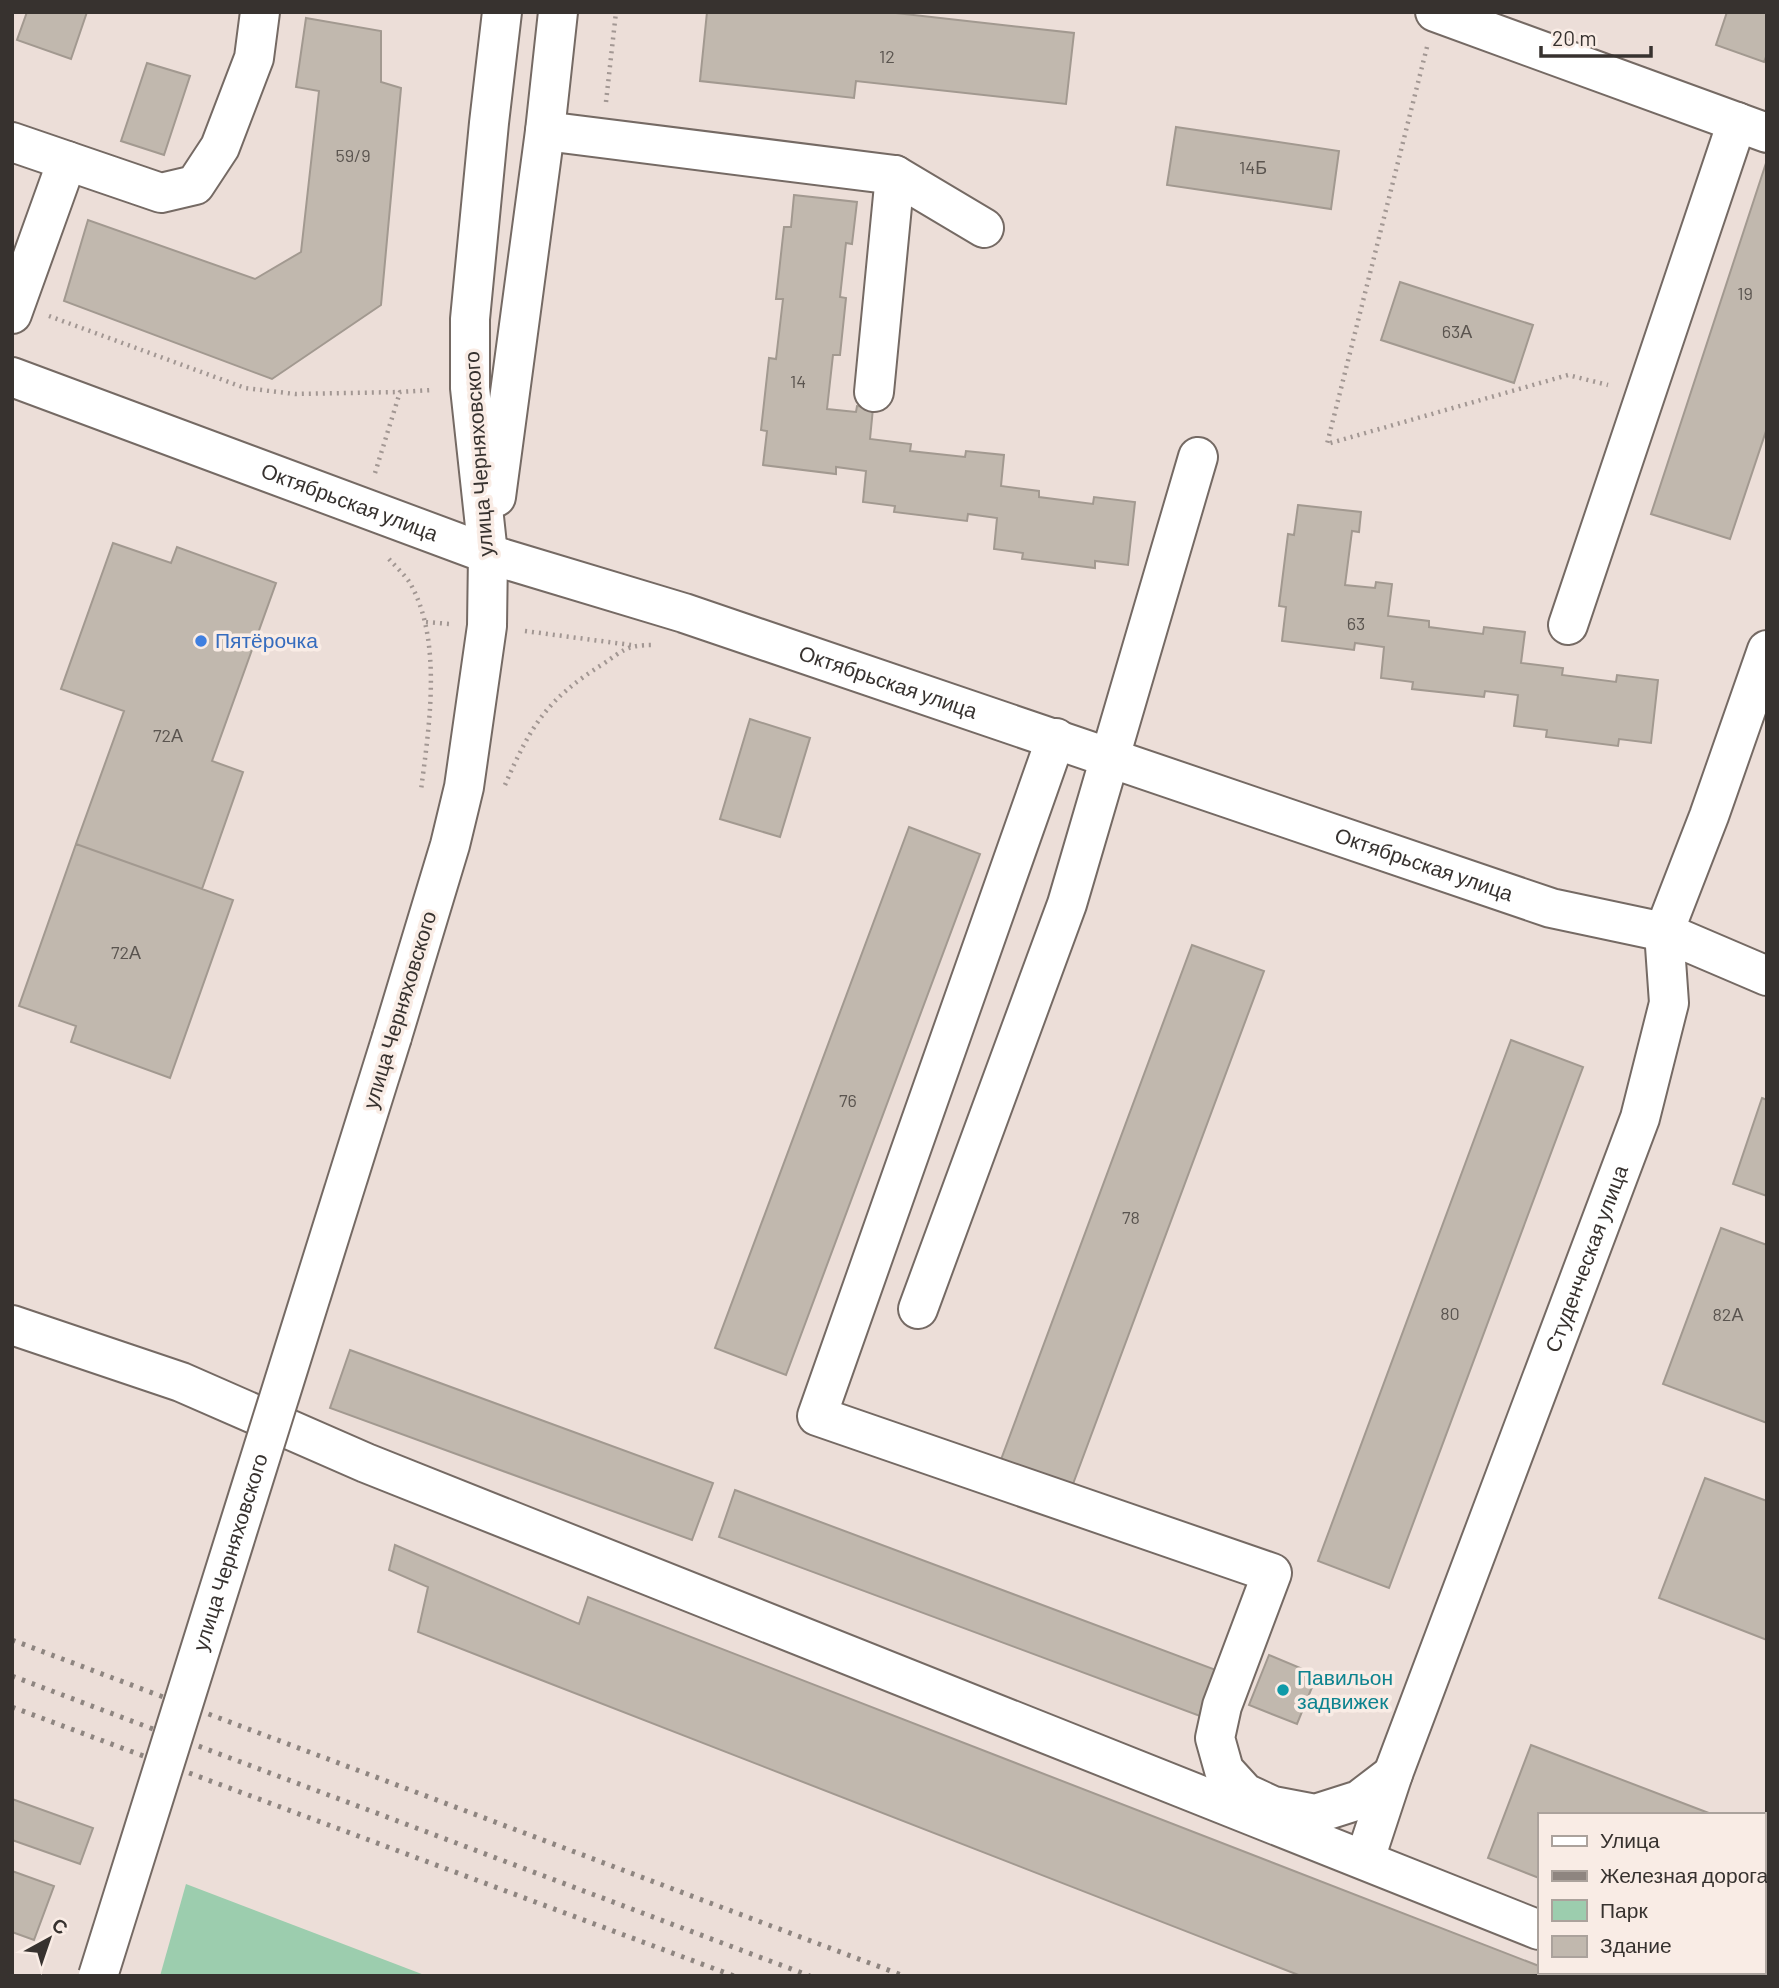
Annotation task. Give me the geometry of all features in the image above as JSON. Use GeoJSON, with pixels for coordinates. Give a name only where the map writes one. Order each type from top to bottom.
{"type":"FeatureCollection","features":[{"type":"Feature","properties":{"kind":"street"},"geometry":{"type":"LineString","coordinates":[[12,142],[161,193],[195,185],[220,147],[254,58],[260,12]]}},
{"type":"Feature","properties":{"kind":"street","name":"улица Черняховского"},"geometry":{"type":"LineString","coordinates":[[98,1976],[392,1037],[450,845],[464,787],[486,626],[488,554],[470,388],[470,319],[502,12]]}},
{"type":"Feature","properties":{"kind":"street"},"geometry":{"type":"LineString","coordinates":[[488,554],[545,131],[558,12]]}},
{"type":"Feature","properties":{"kind":"street"},"geometry":{"type":"LineString","coordinates":[[1435,12],[1752,127],[1645,395],[1568,625]]}},
{"type":"Feature","properties":{"kind":"street"},"geometry":{"type":"LineString","coordinates":[[545,131],[895,175],[984,228]]}},
{"type":"Feature","properties":{"kind":"street"},"geometry":{"type":"LineString","coordinates":[[14,309],[67,161]]}},
{"type":"Feature","properties":{"kind":"street"},"geometry":{"type":"LineString","coordinates":[[873,392],[895,175]]}},
{"type":"Feature","properties":{"kind":"street","name":"Октябрьская улица"},"geometry":{"type":"LineString","coordinates":[[12,377],[488,554],[684,613],[1551,908],[1664,932],[1767,976]]}},
{"type":"Feature","properties":{"kind":"street"},"geometry":{"type":"LineString","coordinates":[[918,1309],[1067,904],[1198,457]]}},
{"type":"Feature","properties":{"kind":"street","name":"Студенческая улица"},"geometry":{"type":"LineString","coordinates":[[1365,1859],[1393,1774],[1640,1118],[1669,1003],[1664,932],[1709,816],[1767,650]]}},
{"type":"Feature","properties":{"kind":"street"},"geometry":{"type":"LineString","coordinates":[[1056,738],[817,1416],[1272,1573],[1222,1706],[1215,1738],[1223,1770],[1245,1793],[1273,1806],[1315,1814],[1359,1800],[1393,1774]]}},
{"type":"Feature","properties":{"kind":"street"},"geometry":{"type":"LineString","coordinates":[[12,1325],[181,1382],[379,1468],[1538,1930]]}},
{"type":"Feature","properties":{"kind":"path"},"geometry":{"type":"LineString","coordinates":[[602,138],[616,12]]}},
{"type":"Feature","properties":{"kind":"path"},"geometry":{"type":"LineString","coordinates":[[1435,12],[1327,444],[1568,375],[1645,395]]}},
{"type":"Feature","properties":{"kind":"path"},"geometry":{"type":"LineString","coordinates":[[14,309],[246,388],[295,394],[470,388]]}},
{"type":"Feature","properties":{"kind":"path"},"geometry":{"type":"LineString","coordinates":[[365,507],[400,392]]}},
{"type":"Feature","properties":{"kind":"path"},"geometry":{"type":"LineString","coordinates":[[388,558],[410,582],[426,622],[431,673],[420,800]]}},
{"type":"Feature","properties":{"kind":"path"},"geometry":{"type":"LineString","coordinates":[[426,622],[486,626],[632,645],[665,645]]}},
{"type":"Feature","properties":{"kind":"path"},"geometry":{"type":"LineString","coordinates":[[504,786],[540,716],[572,683],[632,645]]}},
{"type":"Feature","properties":{"kind":"green space"},"geometry":{"type":"Polygon","coordinates":[[[186,1884],[427,1976],[160,1976],[186,1884]]]}},
{"type":"Feature","properties":{"kind":"building"},"geometry":{"type":"Polygon","coordinates":[[[27,12],[87,12],[71,59],[17,40],[27,12]]]}},
{"type":"Feature","properties":{"kind":"building"},"geometry":{"type":"Polygon","coordinates":[[[707,12],[887,12],[1074,33],[1066,104],[856,81],[854,98],[700,81],[707,12]]]}},
{"type":"Feature","properties":{"kind":"building"},"geometry":{"type":"Polygon","coordinates":[[[1727,12],[1767,12],[1767,54],[1764,62],[1716,45],[1727,12]]]}},
{"type":"Feature","properties":{"kind":"building"},"geometry":{"type":"Polygon","coordinates":[[[306,18],[381,31],[381,82],[401,88],[381,305],[272,379],[64,301],[88,220],[255,279],[301,252],[319,91],[296,87],[306,18]]]}},
{"type":"Feature","properties":{"kind":"building"},"geometry":{"type":"Polygon","coordinates":[[[147,63],[190,76],[164,155],[121,141],[147,63]]]}},
{"type":"Feature","properties":{"kind":"building"},"geometry":{"type":"Polygon","coordinates":[[[1176,127],[1339,151],[1331,209],[1167,185],[1176,127]]]}},
{"type":"Feature","properties":{"kind":"building"},"geometry":{"type":"Polygon","coordinates":[[[1767,160],[1767,428],[1730,539],[1651,514],[1767,160]]]}},
{"type":"Feature","properties":{"kind":"building"},"geometry":{"type":"Polygon","coordinates":[[[794,195],[857,202],[852,244],[846,243],[840,297],[846,298],[840,355],[833,355],[827,409],[856,412],[857,406],[873,408],[870,439],[911,444],[910,451],[965,457],[966,451],[1004,455],[1001,486],[1039,491],[1039,497],[1093,504],[1094,497],[1135,502],[1128,565],[1095,561],[1095,568],[1022,559],[1023,553],[994,549],[997,518],[968,514],[967,521],[894,512],[895,506],[863,502],[866,471],[836,467],[836,474],[763,465],[767,431],[761,430],[769,358],[776,359],[783,299],[776,299],[784,227],[791,227],[794,195]]]}},
{"type":"Feature","properties":{"kind":"building"},"geometry":{"type":"Polygon","coordinates":[[[1400,282],[1533,325],[1514,383],[1381,340],[1400,282]]]}},
{"type":"Feature","properties":{"kind":"building"},"geometry":{"type":"Polygon","coordinates":[[[1298,505],[1361,512],[1359,532],[1352,531],[1345,585],[1375,588],[1376,582],[1392,584],[1388,616],[1429,621],[1429,627],[1483,634],[1484,627],[1525,632],[1521,663],[1563,668],[1562,675],[1616,682],[1617,675],[1658,680],[1651,743],[1619,739],[1618,746],[1546,737],[1547,730],[1514,726],[1518,695],[1485,691],[1484,697],[1412,689],[1413,682],[1381,678],[1384,647],[1355,643],[1354,650],[1282,641],[1286,607],[1279,606],[1288,534],[1294,535],[1298,505]]]}},
{"type":"Feature","properties":{"kind":"building"},"geometry":{"type":"Polygon","coordinates":[[[113,543],[171,563],[177,547],[276,583],[212,761],[243,772],[202,889],[76,844],[124,711],[61,689],[113,543]]]}},
{"type":"Feature","properties":{"kind":"building"},"geometry":{"type":"Polygon","coordinates":[[[750,719],[810,738],[780,837],[720,819],[750,719]]]}},
{"type":"Feature","properties":{"kind":"building"},"geometry":{"type":"Polygon","coordinates":[[[909,827],[980,854],[786,1375],[715,1348],[909,827]]]}},
{"type":"Feature","properties":{"kind":"building"},"geometry":{"type":"Polygon","coordinates":[[[76,844],[233,900],[170,1078],[71,1042],[76,1026],[19,1006],[76,844]]]}},
{"type":"Feature","properties":{"kind":"building"},"geometry":{"type":"Polygon","coordinates":[[[1192,945],[1264,971],[1070,1492],[999,1465],[1192,945]]]}},
{"type":"Feature","properties":{"kind":"building"},"geometry":{"type":"Polygon","coordinates":[[[1511,1040],[1583,1067],[1389,1588],[1318,1561],[1511,1040]]]}},
{"type":"Feature","properties":{"kind":"building"},"geometry":{"type":"Polygon","coordinates":[[[1762,1098],[1767,1100],[1767,1196],[1733,1184],[1762,1098]]]}},
{"type":"Feature","properties":{"kind":"building"},"geometry":{"type":"Polygon","coordinates":[[[1721,1228],[1767,1245],[1767,1423],[1663,1384],[1721,1228]]]}},
{"type":"Feature","properties":{"kind":"building"},"geometry":{"type":"Polygon","coordinates":[[[350,1350],[713,1483],[692,1540],[330,1408],[350,1350]]]}},
{"type":"Feature","properties":{"kind":"building"},"geometry":{"type":"Polygon","coordinates":[[[1705,1478],[1767,1501],[1767,1640],[1659,1598],[1705,1478]]]}},
{"type":"Feature","properties":{"kind":"building"},"geometry":{"type":"Polygon","coordinates":[[[735,1490],[1224,1673],[1208,1719],[719,1537],[735,1490]]]}},
{"type":"Feature","properties":{"kind":"building"},"geometry":{"type":"Polygon","coordinates":[[[395,1545],[579,1624],[588,1597],[1538,1966],[1538,1974],[1564,1976],[1301,1976],[418,1632],[428,1587],[389,1570],[395,1545]]]}},
{"type":"Feature","properties":{"kind":"building","name":"Павильон задвижек"},"geometry":{"type":"Polygon","coordinates":[[[1269,1655],[1317,1675],[1297,1724],[1249,1705],[1269,1655]]]}},
{"type":"Feature","properties":{"kind":"building"},"geometry":{"type":"Polygon","coordinates":[[[1531,1745],[1709,1813],[1538,1813],[1538,1878],[1488,1858],[1531,1745]]]}},
{"type":"Feature","properties":{"kind":"building"},"geometry":{"type":"Polygon","coordinates":[[[12,1799],[93,1828],[80,1864],[12,1840],[12,1799]]]}},
{"type":"Feature","properties":{"kind":"building"},"geometry":{"type":"Polygon","coordinates":[[[12,1871],[54,1886],[34,1940],[12,1932],[12,1871]]]}},
{"type":"Feature","properties":{"kind":"building"},"geometry":{"type":"Polygon","coordinates":[[[1767,1878],[1767,1958],[1765,1958],[1767,1878]]]}},
{"type":"Feature","properties":{"kind":"railway"},"geometry":{"type":"LineString","coordinates":[[12,1640],[904,1976]]}},
{"type":"Feature","properties":{"kind":"railway"},"geometry":{"type":"LineString","coordinates":[[12,1676],[810,1976]]}},
{"type":"Feature","properties":{"kind":"railway"},"geometry":{"type":"LineString","coordinates":[[12,1707],[734,1976]]}},
{"type":"Feature","properties":{"kind":"place","name":"Пятёрочка"},"geometry":{"type":"Point","coordinates":[201,641]}},
{"type":"Feature","properties":{"kind":"place","name":"Павильон задвижек"},"geometry":{"type":"Point","coordinates":[1283,1690]}}]}
